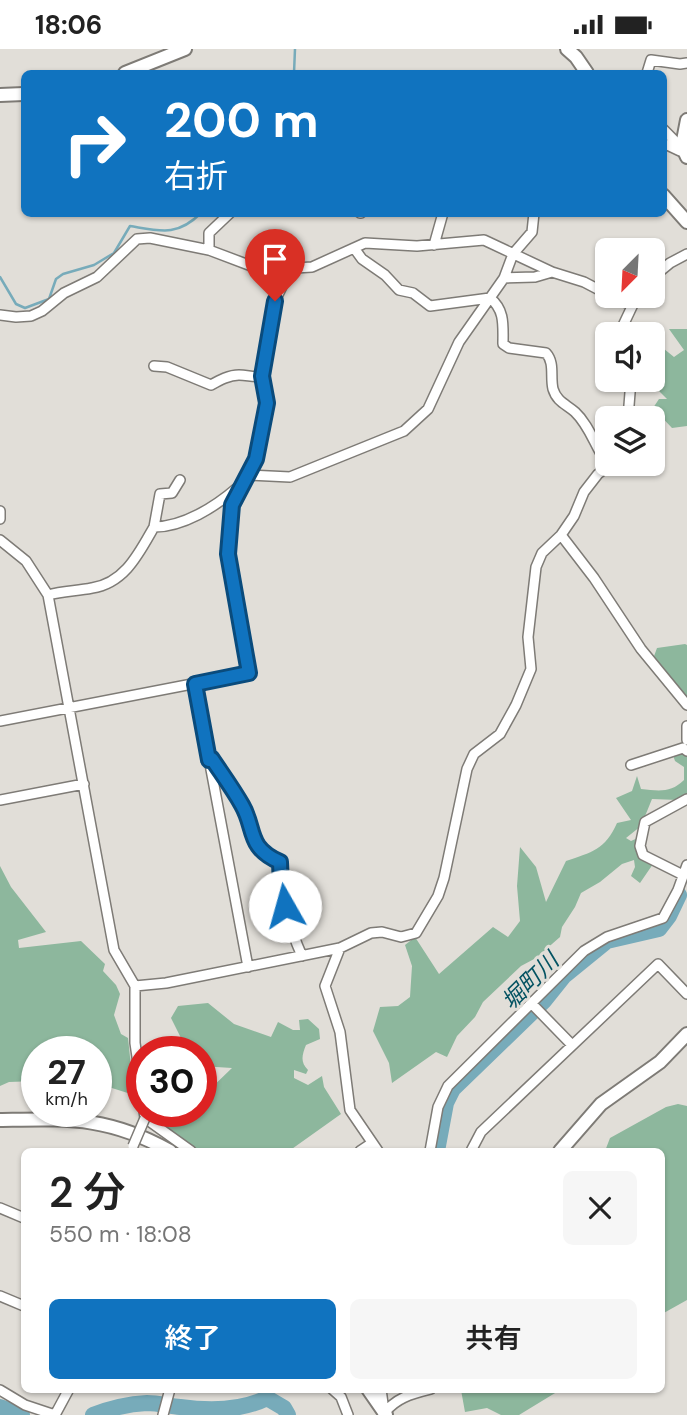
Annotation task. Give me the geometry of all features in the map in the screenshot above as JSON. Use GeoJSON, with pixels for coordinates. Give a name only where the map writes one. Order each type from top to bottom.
{"type":"FeatureCollection","features":[{"type":"Feature","properties":{"kind":"main road"},"geometry":{"type":"LineString","coordinates":[[131,70],[167,52],[185,49]]}},
{"type":"Feature","properties":{"kind":"main road"},"geometry":{"type":"LineString","coordinates":[[567,49],[585,70]]}},
{"type":"Feature","properties":{"kind":"main road"},"geometry":{"type":"LineString","coordinates":[[0,95],[21,94]]}},
{"type":"Feature","properties":{"kind":"main road"},"geometry":{"type":"LineString","coordinates":[[685,154],[682,146],[687,120]]}},
{"type":"Feature","properties":{"kind":"main road"},"geometry":{"type":"LineString","coordinates":[[667,200],[687,222]]}},
{"type":"Feature","properties":{"kind":"main road"},"geometry":{"type":"LineString","coordinates":[[564,1148],[601,1104],[660,1062],[687,1034]]}},
{"type":"Feature","properties":{"kind":"main road"},"geometry":{"type":"LineString","coordinates":[[0,1120],[79,1120],[112,1125],[164,1148]]}},
{"type":"Feature","properties":{"kind":"main road"},"geometry":{"type":"LineString","coordinates":[[371,1393],[384,1414]]}},
{"type":"Feature","properties":{"kind":"street"},"geometry":{"type":"LineString","coordinates":[[649,70],[651,60],[687,63]]}},
{"type":"Feature","properties":{"kind":"street"},"geometry":{"type":"LineString","coordinates":[[667,134],[685,154]]}},
{"type":"Feature","properties":{"kind":"street"},"geometry":{"type":"LineString","coordinates":[[667,145],[685,154]]}},
{"type":"Feature","properties":{"kind":"street"},"geometry":{"type":"LineString","coordinates":[[209,250],[209,233],[226,217]]}},
{"type":"Feature","properties":{"kind":"street"},"geometry":{"type":"LineString","coordinates":[[434,245],[442,217]]}},
{"type":"Feature","properties":{"kind":"street"},"geometry":{"type":"LineString","coordinates":[[154,527],[166,527],[208,509],[244,479],[290,477],[404,431],[428,409],[458,342],[504,278],[513,254],[532,232],[534,217]]}},
{"type":"Feature","properties":{"kind":"street"},"geometry":{"type":"LineString","coordinates":[[0,315],[31,316],[42,311],[64,293],[97,277],[137,239],[150,238],[209,250],[262,270],[312,267],[365,243],[434,245],[484,240],[552,272],[595,288]]}},
{"type":"Feature","properties":{"kind":"street"},"geometry":{"type":"LineString","coordinates":[[354,248],[362,260],[385,275],[399,290],[413,293],[430,306],[490,297]]}},
{"type":"Feature","properties":{"kind":"street"},"geometry":{"type":"LineString","coordinates":[[665,267],[687,254]]}},
{"type":"Feature","properties":{"kind":"street"},"geometry":{"type":"LineString","coordinates":[[0,721],[249,673],[228,554],[232,505],[256,459],[267,403],[262,376],[275,301],[290,270]]}},
{"type":"Feature","properties":{"kind":"street"},"geometry":{"type":"LineString","coordinates":[[504,278],[535,277],[552,272]]}},
{"type":"Feature","properties":{"kind":"street"},"geometry":{"type":"LineString","coordinates":[[490,297],[503,316],[503,344],[509,348],[546,353],[551,359],[557,397],[574,411],[595,440]]}},
{"type":"Feature","properties":{"kind":"street"},"geometry":{"type":"LineString","coordinates":[[154,366],[167,367],[211,385],[240,375],[255,378],[262,376]]}},
{"type":"Feature","properties":{"kind":"street"},"geometry":{"type":"LineString","coordinates":[[135,985],[166,983],[340,948],[371,933],[382,932],[401,937],[416,933],[438,897],[444,879],[467,769],[474,754],[500,734],[516,705],[530,669],[528,637],[536,567],[542,553],[561,535],[574,516],[584,492],[596,476]]}},
{"type":"Feature","properties":{"kind":"street"},"geometry":{"type":"LineString","coordinates":[[48,595],[72,589],[95,588],[119,576],[133,564],[154,527],[160,494],[172,493],[180,480]]}},
{"type":"Feature","properties":{"kind":"street"},"geometry":{"type":"LineString","coordinates":[[0,511],[0,519]]}},
{"type":"Feature","properties":{"kind":"street"},"geometry":{"type":"LineString","coordinates":[[561,535],[594,578],[641,649],[687,705]]}},
{"type":"Feature","properties":{"kind":"street"},"geometry":{"type":"LineString","coordinates":[[0,540],[26,561],[48,595],[114,950],[135,985],[135,1036]]}},
{"type":"Feature","properties":{"kind":"street"},"geometry":{"type":"LineString","coordinates":[[195,684],[248,967]]}},
{"type":"Feature","properties":{"kind":"street"},"geometry":{"type":"LineString","coordinates":[[687,726],[687,740]]}},
{"type":"Feature","properties":{"kind":"street"},"geometry":{"type":"LineString","coordinates":[[631,765],[683,748],[687,751]]}},
{"type":"Feature","properties":{"kind":"street"},"geometry":{"type":"LineString","coordinates":[[209,760],[212,759],[244,808],[250,833],[261,849],[268,857],[280,862],[281,887],[289,925],[302,956]]}},
{"type":"Feature","properties":{"kind":"street"},"geometry":{"type":"LineString","coordinates":[[0,800],[84,784]]}},
{"type":"Feature","properties":{"kind":"street"},"geometry":{"type":"LineString","coordinates":[[683,875],[643,855],[640,846],[645,822],[687,799]]}},
{"type":"Feature","properties":{"kind":"street"},"geometry":{"type":"LineString","coordinates":[[431,1148],[438,1107],[448,1086],[584,951],[607,937],[663,918],[682,892],[683,875],[687,865]]}},
{"type":"Feature","properties":{"kind":"street"},"geometry":{"type":"LineString","coordinates":[[340,948],[325,986],[340,1032],[350,1110],[375,1147]]}},
{"type":"Feature","properties":{"kind":"street"},"geometry":{"type":"LineString","coordinates":[[473,1148],[481,1132],[658,964],[687,994]]}},
{"type":"Feature","properties":{"kind":"street"},"geometry":{"type":"LineString","coordinates":[[532,1005],[572,1045]]}},
{"type":"Feature","properties":{"kind":"street"},"geometry":{"type":"LineString","coordinates":[[135,1148],[141,1127]]}},
{"type":"Feature","properties":{"kind":"street"},"geometry":{"type":"LineString","coordinates":[[160,1127],[187,1148]]}},
{"type":"Feature","properties":{"kind":"street"},"geometry":{"type":"LineString","coordinates":[[0,1208],[21,1217]]}},
{"type":"Feature","properties":{"kind":"street"},"geometry":{"type":"LineString","coordinates":[[0,1296],[21,1305]]}},
{"type":"Feature","properties":{"kind":"street"},"geometry":{"type":"LineString","coordinates":[[0,1390],[25,1405],[55,1415],[67,1393]]}},
{"type":"Feature","properties":{"kind":"street"},"geometry":{"type":"LineString","coordinates":[[163,1415],[169,1393]]}},
{"type":"Feature","properties":{"kind":"street"},"geometry":{"type":"LineString","coordinates":[[336,1393],[341,1397],[348,1415]]}},
{"type":"Feature","properties":{"kind":"street"},"geometry":{"type":"LineString","coordinates":[[381,1393],[384,1414]]}},
{"type":"Feature","properties":{"kind":"street"},"geometry":{"type":"LineString","coordinates":[[384,1414],[396,1401],[416,1393]]}},
{"type":"Feature","properties":{"kind":"green space"},"geometry":{"type":"Polygon","coordinates":[[[669,329],[687,329],[687,426],[672,428],[665,421],[665,406],[654,406],[659,399],[667,399],[660,392],[665,392],[665,350],[674,357],[684,350],[669,329]]]}},
{"type":"Feature","properties":{"kind":"green space"},"geometry":{"type":"Polygon","coordinates":[[[685,644],[687,698],[653,659],[657,648],[685,644]]]}},
{"type":"Feature","properties":{"kind":"green space"},"geometry":{"type":"Polygon","coordinates":[[[685,753],[687,796],[678,800],[652,799],[641,826],[626,838],[631,841],[640,837],[637,847],[639,856],[653,864],[640,883],[631,876],[635,867],[634,860],[622,864],[581,893],[562,927],[560,937],[536,958],[521,966],[483,1002],[475,1017],[457,1036],[447,1057],[436,1052],[392,1083],[389,1063],[373,1031],[380,1007],[398,1006],[410,997],[412,966],[405,945],[415,937],[439,974],[493,927],[508,937],[520,921],[517,886],[520,847],[536,867],[546,902],[566,861],[597,849],[608,839],[617,823],[631,820],[616,798],[632,791],[637,776],[641,789],[664,790],[679,784],[684,780],[684,767],[675,761],[673,755],[685,753]]]}},
{"type":"Feature","properties":{"kind":"green space"},"geometry":{"type":"Polygon","coordinates":[[[0,866],[11,887],[46,932],[18,940],[19,948],[81,941],[105,964],[103,971],[116,985],[120,994],[114,1015],[121,1034],[126,1037],[126,1092],[112,1088],[112,1036],[21,1036],[21,1082],[0,1086],[0,866]]]}},
{"type":"Feature","properties":{"kind":"green space"},"geometry":{"type":"Polygon","coordinates":[[[208,1003],[234,1024],[271,1037],[278,1022],[293,1030],[300,1030],[299,1020],[308,1019],[319,1029],[320,1039],[306,1045],[302,1058],[308,1070],[306,1074],[294,1070],[294,1078],[308,1085],[322,1076],[324,1087],[341,1114],[293,1148],[191,1148],[164,1127],[217,1127],[217,1082],[232,1068],[217,1067],[217,1036],[180,1036],[171,1018],[178,1006],[208,1003]]]}},
{"type":"Feature","properties":{"kind":"green space"},"geometry":{"type":"Polygon","coordinates":[[[678,1104],[687,1106],[687,1300],[665,1312],[665,1148],[606,1148],[610,1138],[666,1107],[678,1104]]]}},
{"type":"Feature","properties":{"kind":"green space"},"geometry":{"type":"Polygon","coordinates":[[[462,1393],[555,1393],[519,1415],[501,1415],[487,1408],[465,1412],[462,1393]]]}},
{"type":"Feature","properties":{"kind":"waterway"},"geometry":{"type":"LineString","coordinates":[[294,70],[295,49]]}},
{"type":"Feature","properties":{"kind":"waterway"},"geometry":{"type":"LineString","coordinates":[[0,277],[16,304],[25,308],[49,299],[56,279],[63,274],[94,265],[114,253],[130,226],[159,230],[176,229],[196,217]]}},
{"type":"Feature","properties":{"kind":"waterway","name":"堀町川"},"geometry":{"type":"LineString","coordinates":[[438,1148],[446,1103],[453,1089],[544,1001],[564,976],[607,941],[659,929],[679,895]]}},
{"type":"Feature","properties":{"kind":"waterway"},"geometry":{"type":"LineString","coordinates":[[267,1398],[284,1408],[288,1415]]}},
{"type":"Feature","properties":{"kind":"waterway"},"geometry":{"type":"LineString","coordinates":[[93,1415],[120,1407],[155,1403],[176,1407],[225,1409],[267,1398]]}},
{"type":"Feature","properties":{"kind":"waterway"},"geometry":{"type":"LineString","coordinates":[[0,1407],[22,1415]]}},
{"type":"Feature","properties":{"kind":"route"},"geometry":{"type":"LineString","coordinates":[[275,301],[262,376],[267,403],[256,459],[232,505],[228,554],[249,673],[195,684],[209,760],[212,759],[244,808],[250,833],[261,849],[268,857],[280,862],[285,906]]}}]}
